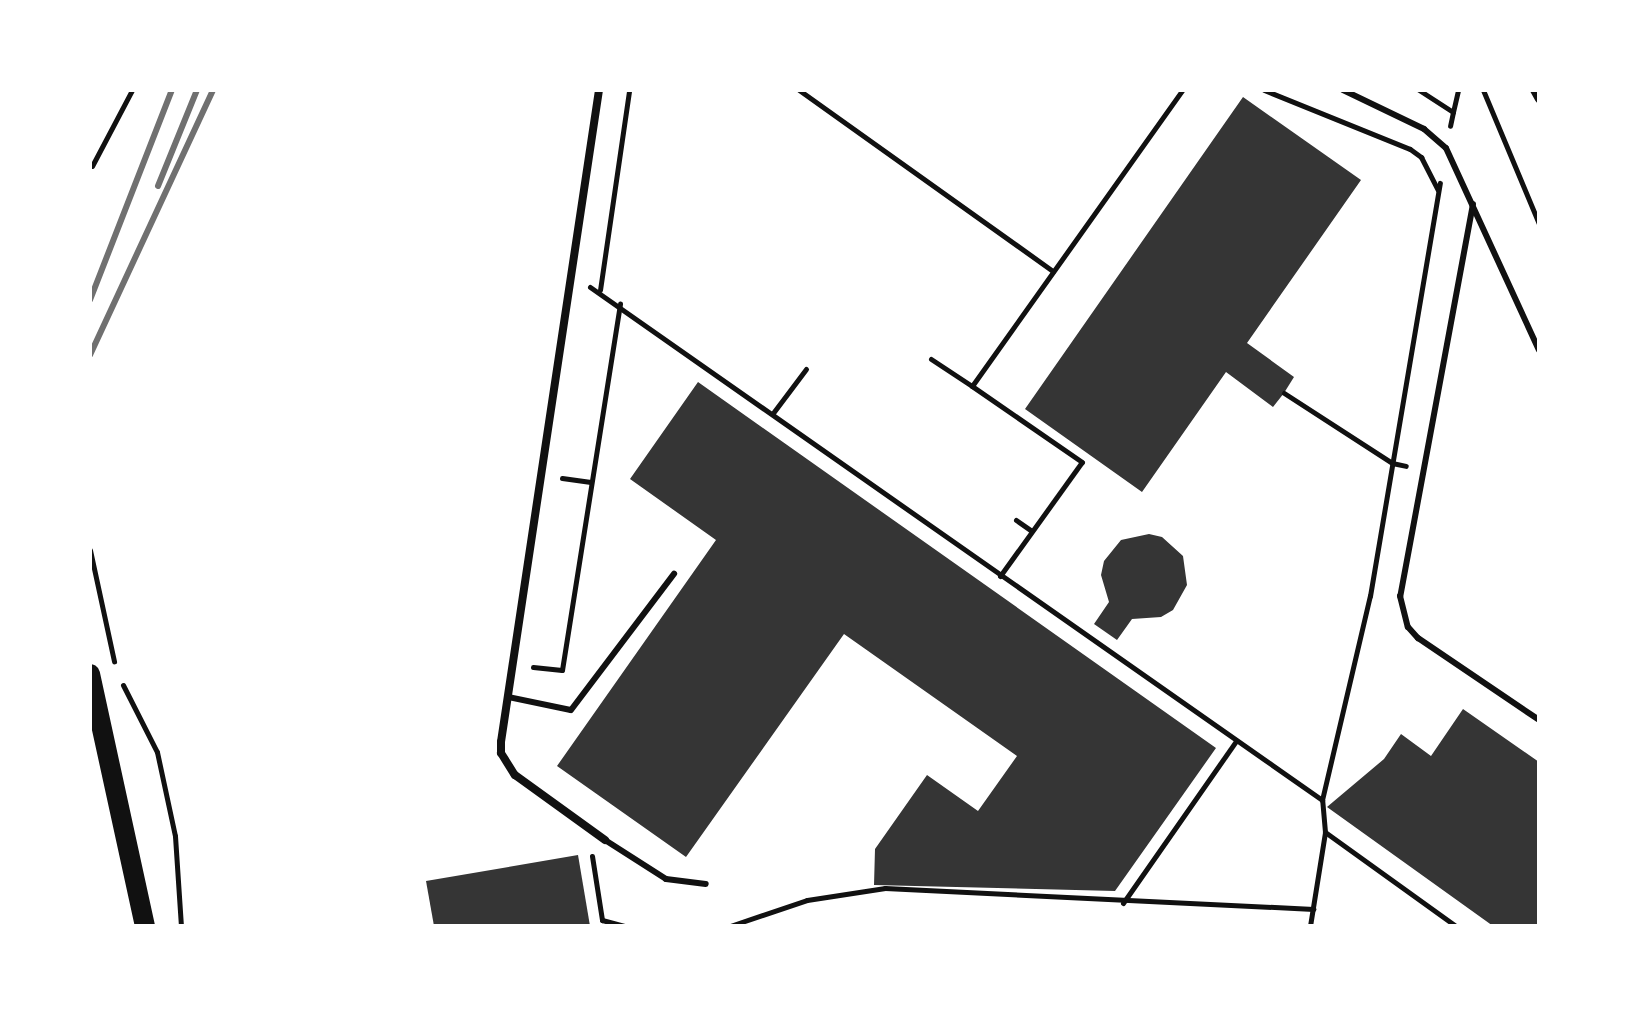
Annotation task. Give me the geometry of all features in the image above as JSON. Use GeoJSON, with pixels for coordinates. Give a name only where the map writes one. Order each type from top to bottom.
{"type":"FeatureCollection","features":[{"type":"Feature","properties":{"kind":"main road"},"geometry":{"type":"LineString","coordinates":[[90,674],[145,926]]}},
{"type":"Feature","properties":{"kind":"street"},"geometry":{"type":"LineString","coordinates":[[599,90],[501,742],[507,765],[605,840]]}},
{"type":"Feature","properties":{"kind":"street"},"geometry":{"type":"LineString","coordinates":[[1534,90],[1539,99]]}},
{"type":"Feature","properties":{"kind":"lane"},"geometry":{"type":"LineString","coordinates":[[1343,90],[1424,129],[1446,148],[1539,350]]}},
{"type":"Feature","properties":{"kind":"lane"},"geometry":{"type":"LineString","coordinates":[[1473,204],[1400,596],[1408,627],[1539,720]]}},
{"type":"Feature","properties":{"kind":"lane"},"geometry":{"type":"LineString","coordinates":[[508,697],[571,710],[674,574]]}},
{"type":"Feature","properties":{"kind":"lane"},"geometry":{"type":"LineString","coordinates":[[605,840],[666,879],[706,884]]}},
{"type":"Feature","properties":{"kind":"path"},"geometry":{"type":"LineString","coordinates":[[92,166],[132,90]]}},
{"type":"Feature","properties":{"kind":"path"},"geometry":{"type":"LineString","coordinates":[[600,290],[629,90]]}},
{"type":"Feature","properties":{"kind":"path"},"geometry":{"type":"LineString","coordinates":[[799,90],[1053,271]]}},
{"type":"Feature","properties":{"kind":"path"},"geometry":{"type":"LineString","coordinates":[[972,386],[1182,90]]}},
{"type":"Feature","properties":{"kind":"path"},"geometry":{"type":"LineString","coordinates":[[1264,90],[1410,149],[1421,157],[1438,191]]}},
{"type":"Feature","properties":{"kind":"path"},"geometry":{"type":"LineString","coordinates":[[1419,90],[1453,112]]}},
{"type":"Feature","properties":{"kind":"path"},"geometry":{"type":"LineString","coordinates":[[1310,926],[1325,832],[1322,800],[1370,596],[1458,90]]}},
{"type":"Feature","properties":{"kind":"path"},"geometry":{"type":"LineString","coordinates":[[1483,90],[1539,224]]}},
{"type":"Feature","properties":{"kind":"path"},"geometry":{"type":"LineString","coordinates":[[570,280],[600,290],[1000,576],[1322,800]]}},
{"type":"Feature","properties":{"kind":"path"},"geometry":{"type":"LineString","coordinates":[[512,664],[562,670],[620,304]]}},
{"type":"Feature","properties":{"kind":"path"},"geometry":{"type":"LineString","coordinates":[[931,359],[1082,462],[1000,576]]}},
{"type":"Feature","properties":{"kind":"path"},"geometry":{"type":"LineString","coordinates":[[773,413],[806,369]]}},
{"type":"Feature","properties":{"kind":"path"},"geometry":{"type":"LineString","coordinates":[[1284,393],[1392,463],[1422,469]]}},
{"type":"Feature","properties":{"kind":"path"},"geometry":{"type":"LineString","coordinates":[[541,474],[591,482]]}},
{"type":"Feature","properties":{"kind":"path"},"geometry":{"type":"LineString","coordinates":[[1016,520],[1032,531]]}},
{"type":"Feature","properties":{"kind":"path"},"geometry":{"type":"LineString","coordinates":[[90,550],[117,674],[157,752],[175,836],[181,926]]}},
{"type":"Feature","properties":{"kind":"path"},"geometry":{"type":"LineString","coordinates":[[1123,903],[1236,741]]}},
{"type":"Feature","properties":{"kind":"path"},"geometry":{"type":"LineString","coordinates":[[1325,832],[1456,926]]}},
{"type":"Feature","properties":{"kind":"path"},"geometry":{"type":"LineString","coordinates":[[605,840],[591,857],[602,920],[625,926]]}},
{"type":"Feature","properties":{"kind":"path"},"geometry":{"type":"LineString","coordinates":[[730,926],[807,900],[885,888],[1123,903],[1313,909]]}},
{"type":"Feature","properties":{"kind":"building"},"geometry":{"type":"Polygon","coordinates":[[[1243,97],[1361,180],[1247,343],[1294,377],[1284,393],[1273,407],[1226,372],[1142,492],[1025,409],[1243,97]]]}},
{"type":"Feature","properties":{"kind":"building"},"geometry":{"type":"Polygon","coordinates":[[[698,382],[1216,748],[1115,891],[874,885],[875,849],[927,775],[978,811],[1017,756],[844,634],[686,857],[557,766],[716,540],[630,479],[698,382]]]}},
{"type":"Feature","properties":{"kind":"building"},"geometry":{"type":"Polygon","coordinates":[[[1149,534],[1162,537],[1183,556],[1187,585],[1173,610],[1161,617],[1132,619],[1117,640],[1094,624],[1109,602],[1101,575],[1104,561],[1121,540],[1149,534]]]}},
{"type":"Feature","properties":{"kind":"building"},"geometry":{"type":"Polygon","coordinates":[[[1463,709],[1539,762],[1539,926],[1493,926],[1327,807],[1384,759],[1401,734],[1431,756],[1463,709]]]}},
{"type":"Feature","properties":{"kind":"building"},"geometry":{"type":"Polygon","coordinates":[[[578,855],[590,926],[434,926],[426,881],[578,855]]]}},
{"type":"Feature","properties":{"kind":"railway"},"geometry":{"type":"LineString","coordinates":[[90,300],[172,90]]}},
{"type":"Feature","properties":{"kind":"railway"},"geometry":{"type":"LineString","coordinates":[[158,186],[197,90]]}},
{"type":"Feature","properties":{"kind":"railway"},"geometry":{"type":"LineString","coordinates":[[90,355],[213,90]]}}]}
